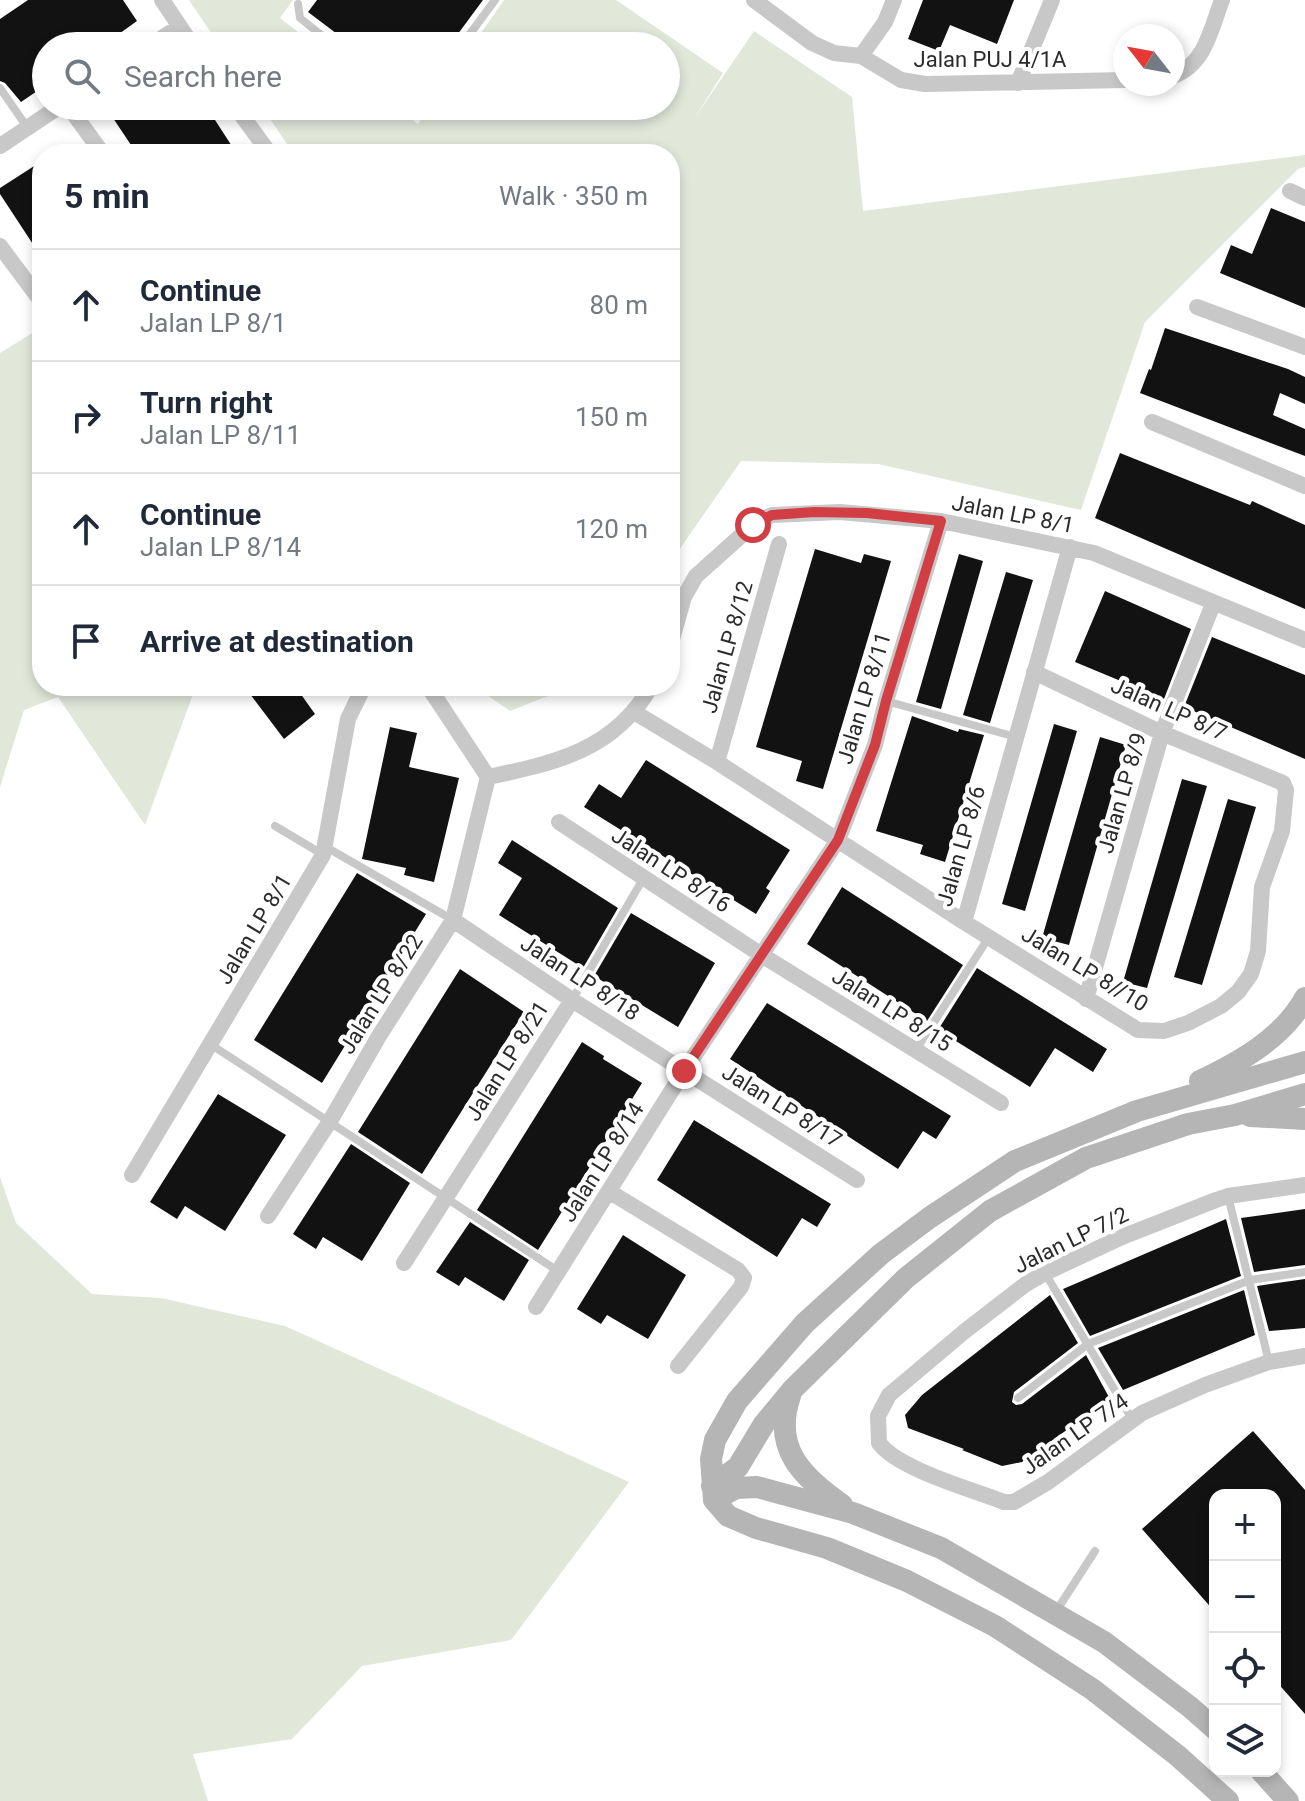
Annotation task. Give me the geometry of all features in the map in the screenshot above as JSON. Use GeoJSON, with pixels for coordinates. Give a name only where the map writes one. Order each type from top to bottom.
{"type":"FeatureCollection","features":[{"type":"Feature","properties":{"kind":"street"},"geometry":{"type":"LineString","coordinates":[[162,0],[183,32]]}},
{"type":"Feature","properties":{"kind":"street","name":"Jalan PUJ 4/1A"},"geometry":{"type":"LineString","coordinates":[[754,0],[812,43],[834,53],[861,56],[901,80],[925,84],[1113,80]]}},
{"type":"Feature","properties":{"kind":"street"},"geometry":{"type":"LineString","coordinates":[[861,56],[885,22],[894,0]]}},
{"type":"Feature","properties":{"kind":"street"},"geometry":{"type":"LineString","coordinates":[[1018,83],[1052,0]]}},
{"type":"Feature","properties":{"kind":"street"},"geometry":{"type":"LineString","coordinates":[[1185,70],[1202,55],[1222,0]]}},
{"type":"Feature","properties":{"kind":"street"},"geometry":{"type":"LineString","coordinates":[[171,32],[179,27]]}},
{"type":"Feature","properties":{"kind":"street"},"geometry":{"type":"LineString","coordinates":[[0,146],[39,120]]}},
{"type":"Feature","properties":{"kind":"street"},"geometry":{"type":"LineString","coordinates":[[78,120],[96,144]]}},
{"type":"Feature","properties":{"kind":"street"},"geometry":{"type":"LineString","coordinates":[[245,120],[263,144]]}},
{"type":"Feature","properties":{"kind":"street"},"geometry":{"type":"LineString","coordinates":[[0,246],[32,289]]}},
{"type":"Feature","properties":{"kind":"street"},"geometry":{"type":"LineString","coordinates":[[1197,307],[1305,347]]}},
{"type":"Feature","properties":{"kind":"street"},"geometry":{"type":"LineString","coordinates":[[1152,422],[1305,486]]}},
{"type":"Feature","properties":{"kind":"street","name":"Jalan LP 8/1"},"geometry":{"type":"LineString","coordinates":[[680,611],[696,576],[736,539],[772,515],[867,513],[941,521],[1094,553],[1305,640]]}},
{"type":"Feature","properties":{"kind":"street","name":"Jalan LP 8/11"},"geometry":{"type":"LineString","coordinates":[[838,840],[875,745],[941,521]]}},
{"type":"Feature","properties":{"kind":"street","name":"Jalan LP 8/12"},"geometry":{"type":"LineString","coordinates":[[717,762],[779,544]]}},
{"type":"Feature","properties":{"kind":"street","name":"Jalan LP 8/6"},"geometry":{"type":"LineString","coordinates":[[634,712],[964,922],[1070,547]]}},
{"type":"Feature","properties":{"kind":"street","name":"Jalan LP 8/9"},"geometry":{"type":"LineString","coordinates":[[1086,999],[1162,733],[1213,604]]}},
{"type":"Feature","properties":{"kind":"street","name":"Jalan LP 8/7"},"geometry":{"type":"LineString","coordinates":[[1034,672],[1162,733],[1280,780],[1285,786]]}},
{"type":"Feature","properties":{"kind":"street","name":"Jalan LP 8/1"},"geometry":{"type":"LineString","coordinates":[[132,1175],[324,851],[348,719],[359,696]]}},
{"type":"Feature","properties":{"kind":"street"},"geometry":{"type":"LineString","coordinates":[[435,696],[488,777],[573,755],[614,731],[634,712],[644,696]]}},
{"type":"Feature","properties":{"kind":"street","name":"Jalan LP 8/22"},"geometry":{"type":"LineString","coordinates":[[268,1216],[453,920],[488,777]]}},
{"type":"Feature","properties":{"kind":"street","name":"Jalan LP 8//10"},"geometry":{"type":"LineString","coordinates":[[964,922],[1138,1030],[1164,1031],[1188,1023],[1221,1006],[1238,992],[1251,974],[1258,951],[1262,887],[1282,831],[1285,786]]}},
{"type":"Feature","properties":{"kind":"street","name":"Jalan LP 8/16"},"geometry":{"type":"LineString","coordinates":[[559,822],[760,954]]}},
{"type":"Feature","properties":{"kind":"street","name":"Jalan LP 8/14"},"geometry":{"type":"LineString","coordinates":[[536,1307],[684,1071],[838,840]]}},
{"type":"Feature","properties":{"kind":"street","name":"Jalan LP 8/18"},"geometry":{"type":"LineString","coordinates":[[453,920],[684,1071]]}},
{"type":"Feature","properties":{"kind":"street","name":"Jalan LP 8/15"},"geometry":{"type":"LineString","coordinates":[[760,954],[1001,1103]]}},
{"type":"Feature","properties":{"kind":"street"},"geometry":{"type":"LineString","coordinates":[[1228,1801],[1178,1756],[1092,1689],[995,1626],[827,1548],[728,1516],[713,1493],[711,1459],[715,1440],[737,1401],[805,1323],[881,1254],[1015,1161],[1137,1111],[1231,1066],[1274,1036],[1296,1013],[1305,998]]}},
{"type":"Feature","properties":{"kind":"street","name":"Jalan LP 8/21"},"geometry":{"type":"LineString","coordinates":[[404,1263],[572,1000]]}},
{"type":"Feature","properties":{"kind":"street"},"geometry":{"type":"LineString","coordinates":[[1137,1111],[1305,1062]]}},
{"type":"Feature","properties":{"kind":"street","name":"Jalan LP 8/17"},"geometry":{"type":"LineString","coordinates":[[684,1071],[857,1180]]}},
{"type":"Feature","properties":{"kind":"street"},"geometry":{"type":"LineString","coordinates":[[713,1493],[738,1467],[764,1424],[793,1389],[906,1278],[990,1211],[1086,1158],[1188,1124],[1235,1115],[1305,1094]]}},
{"type":"Feature","properties":{"kind":"street"},"geometry":{"type":"LineString","coordinates":[[1235,1115],[1305,1119]]}},
{"type":"Feature","properties":{"kind":"street","name":"Jalan LP 7/2"},"geometry":{"type":"LineString","coordinates":[[879,1443],[878,1416],[889,1395],[965,1331],[1045,1273],[1122,1237],[1228,1196],[1305,1185]]}},
{"type":"Feature","properties":{"kind":"street"},"geometry":{"type":"LineString","coordinates":[[610,1192],[738,1270],[744,1278],[741,1287],[678,1366]]}},
{"type":"Feature","properties":{"kind":"street","name":"Jalan LP 7/4"},"geometry":{"type":"LineString","coordinates":[[879,1443],[892,1456],[920,1470],[1004,1502],[1014,1502],[1048,1482],[1132,1419],[1205,1385],[1269,1362],[1305,1356]]}},
{"type":"Feature","properties":{"kind":"street"},"geometry":{"type":"LineString","coordinates":[[793,1389],[783,1430],[791,1455],[799,1469],[821,1490],[853,1513]]}},
{"type":"Feature","properties":{"kind":"street"},"geometry":{"type":"LineString","coordinates":[[713,1493],[757,1487],[853,1513],[941,1548],[1104,1642],[1209,1724]]}},
{"type":"Feature","properties":{"kind":"street"},"geometry":{"type":"LineString","coordinates":[[1266,1777],[1288,1801]]}},
{"type":"Feature","properties":{"kind":"lane"},"geometry":{"type":"LineString","coordinates":[[471,32],[495,0]]}},
{"type":"Feature","properties":{"kind":"lane"},"geometry":{"type":"LineString","coordinates":[[297,1],[300,18],[318,32]]}},
{"type":"Feature","properties":{"kind":"lane"},"geometry":{"type":"LineString","coordinates":[[0,88],[27,128]]}},
{"type":"Feature","properties":{"kind":"lane"},"geometry":{"type":"LineString","coordinates":[[886,701],[1016,737]]}},
{"type":"Feature","properties":{"kind":"lane"},"geometry":{"type":"LineString","coordinates":[[275,826],[453,920]]}},
{"type":"Feature","properties":{"kind":"lane","name":"Jalan LP 8/21"},"geometry":{"type":"LineString","coordinates":[[572,1000],[643,879]]}},
{"type":"Feature","properties":{"kind":"lane"},"geometry":{"type":"LineString","coordinates":[[916,1050],[989,937]]}},
{"type":"Feature","properties":{"kind":"lane"},"geometry":{"type":"LineString","coordinates":[[210,1044],[559,1271]]}},
{"type":"Feature","properties":{"kind":"lane"},"geometry":{"type":"LineString","coordinates":[[1228,1196],[1269,1362]]}},
{"type":"Feature","properties":{"kind":"lane"},"geometry":{"type":"LineString","coordinates":[[1018,1398],[1088,1344],[1250,1280],[1305,1272]]}},
{"type":"Feature","properties":{"kind":"lane"},"geometry":{"type":"LineString","coordinates":[[1045,1273],[1132,1419]]}},
{"type":"Feature","properties":{"kind":"lane"},"geometry":{"type":"LineString","coordinates":[[1055,1613],[1095,1551]]}},
{"type":"Feature","properties":{"kind":"shaded area"},"geometry":{"type":"Polygon","coordinates":[[[189,0],[293,0],[280,18],[298,32],[211,32],[189,0]]]}},
{"type":"Feature","properties":{"kind":"shaded area"},"geometry":{"type":"Polygon","coordinates":[[[504,0],[616,0],[663,32],[482,32],[504,0]]]}},
{"type":"Feature","properties":{"kind":"shaded area"},"geometry":{"type":"Polygon","coordinates":[[[754,31],[852,97],[863,211],[1305,155],[1305,167],[1298,169],[1145,322],[1081,510],[878,464],[741,461],[680,549],[680,144],[287,144],[271,120],[413,120],[418,124],[421,120],[680,120],[680,44],[723,73],[694,119],[754,31]]]}},
{"type":"Feature","properties":{"kind":"shaded area"},"geometry":{"type":"Polygon","coordinates":[[[32,333],[32,696],[192,696],[145,825],[58,697],[24,710],[0,787],[0,353],[32,333]]]}},
{"type":"Feature","properties":{"kind":"shaded area"},"geometry":{"type":"Polygon","coordinates":[[[488,696],[548,696],[510,711],[488,696]]]}},
{"type":"Feature","properties":{"kind":"shaded area"},"geometry":{"type":"Polygon","coordinates":[[[0,1177],[16,1223],[92,1294],[161,1298],[285,1326],[629,1482],[511,1640],[362,1666],[292,1739],[193,1754],[208,1801],[0,1801],[0,1177]]]}},
{"type":"Feature","properties":{"kind":"building"},"geometry":{"type":"Polygon","coordinates":[[[28,0],[123,0],[137,21],[122,32],[32,32],[32,95],[21,102],[0,81],[0,19],[28,0]]]}},
{"type":"Feature","properties":{"kind":"building"},"geometry":{"type":"Polygon","coordinates":[[[317,0],[483,0],[459,32],[334,32],[308,12],[317,0]]]}},
{"type":"Feature","properties":{"kind":"building"},"geometry":{"type":"Polygon","coordinates":[[[923,0],[1014,0],[997,44],[950,25],[939,51],[908,39],[923,0]]]}},
{"type":"Feature","properties":{"kind":"building"},"geometry":{"type":"Polygon","coordinates":[[[114,120],[215,120],[231,144],[130,144],[114,120]]]}},
{"type":"Feature","properties":{"kind":"building"},"geometry":{"type":"Polygon","coordinates":[[[32,167],[32,243],[0,194],[0,188],[32,167]]]}},
{"type":"Feature","properties":{"kind":"building"},"geometry":{"type":"Polygon","coordinates":[[[1271,208],[1305,222],[1305,308],[1220,273],[1231,245],[1252,254],[1271,208]]]}},
{"type":"Feature","properties":{"kind":"building"},"geometry":{"type":"Polygon","coordinates":[[[1165,328],[1305,377],[1305,404],[1280,393],[1273,415],[1305,429],[1305,456],[1140,393],[1165,328]]]}},
{"type":"Feature","properties":{"kind":"building"},"geometry":{"type":"Polygon","coordinates":[[[1120,453],[1250,505],[1252,501],[1305,525],[1305,609],[1095,518],[1120,453]]]}},
{"type":"Feature","properties":{"kind":"building"},"geometry":{"type":"Polygon","coordinates":[[[815,549],[861,563],[864,554],[891,561],[823,789],[796,781],[802,761],[756,747],[815,549]]]}},
{"type":"Feature","properties":{"kind":"building"},"geometry":{"type":"Polygon","coordinates":[[[959,554],[983,561],[941,709],[916,702],[959,554]]]}},
{"type":"Feature","properties":{"kind":"building"},"geometry":{"type":"Polygon","coordinates":[[[1006,572],[1033,580],[990,723],[963,715],[1006,572]]]}},
{"type":"Feature","properties":{"kind":"building"},"geometry":{"type":"Polygon","coordinates":[[[1105,591],[1191,629],[1164,699],[1075,662],[1105,591]]]}},
{"type":"Feature","properties":{"kind":"building"},"geometry":{"type":"Polygon","coordinates":[[[1212,637],[1305,675],[1305,759],[1184,707],[1212,637]]]}},
{"type":"Feature","properties":{"kind":"building"},"geometry":{"type":"Polygon","coordinates":[[[252,696],[302,696],[315,714],[284,739],[252,696]]]}},
{"type":"Feature","properties":{"kind":"building"},"geometry":{"type":"Polygon","coordinates":[[[912,716],[958,732],[959,729],[984,735],[945,862],[920,854],[923,845],[876,831],[912,716]]]}},
{"type":"Feature","properties":{"kind":"building"},"geometry":{"type":"Polygon","coordinates":[[[1054,724],[1077,731],[1025,911],[1002,904],[1054,724]]]}},
{"type":"Feature","properties":{"kind":"building"},"geometry":{"type":"Polygon","coordinates":[[[390,727],[417,733],[409,767],[459,778],[434,882],[404,875],[406,868],[362,859],[390,727]]]}},
{"type":"Feature","properties":{"kind":"building"},"geometry":{"type":"Polygon","coordinates":[[[1100,737],[1126,745],[1069,945],[1042,938],[1100,737]]]}},
{"type":"Feature","properties":{"kind":"building"},"geometry":{"type":"Polygon","coordinates":[[[646,760],[790,850],[766,888],[770,891],[756,914],[584,807],[599,784],[621,798],[646,760]]]}},
{"type":"Feature","properties":{"kind":"building"},"geometry":{"type":"Polygon","coordinates":[[[1182,779],[1207,786],[1147,988],[1123,982],[1182,779]]]}},
{"type":"Feature","properties":{"kind":"building"},"geometry":{"type":"Polygon","coordinates":[[[1228,799],[1256,807],[1202,985],[1174,977],[1228,799]]]}},
{"type":"Feature","properties":{"kind":"building"},"geometry":{"type":"Polygon","coordinates":[[[512,840],[618,908],[583,968],[499,915],[522,878],[498,863],[512,840]]]}},
{"type":"Feature","properties":{"kind":"building"},"geometry":{"type":"Polygon","coordinates":[[[357,873],[426,914],[322,1083],[254,1040],[357,873]]]}},
{"type":"Feature","properties":{"kind":"building"},"geometry":{"type":"Polygon","coordinates":[[[842,887],[963,965],[927,1021],[807,944],[842,887]]]}},
{"type":"Feature","properties":{"kind":"building"},"geometry":{"type":"Polygon","coordinates":[[[631,913],[715,963],[678,1027],[594,976],[631,913]]]}},
{"type":"Feature","properties":{"kind":"building"},"geometry":{"type":"Polygon","coordinates":[[[977,968],[1107,1049],[1093,1072],[1055,1048],[1030,1087],[938,1030],[977,968]]]}},
{"type":"Feature","properties":{"kind":"building"},"geometry":{"type":"Polygon","coordinates":[[[460,969],[524,1012],[422,1174],[358,1132],[460,969]]]}},
{"type":"Feature","properties":{"kind":"building"},"geometry":{"type":"Polygon","coordinates":[[[767,1003],[951,1116],[936,1139],[923,1131],[898,1169],[730,1059],[767,1003]]]}},
{"type":"Feature","properties":{"kind":"building"},"geometry":{"type":"Polygon","coordinates":[[[582,1042],[642,1083],[538,1250],[477,1210],[582,1042]]]}},
{"type":"Feature","properties":{"kind":"building"},"geometry":{"type":"Polygon","coordinates":[[[218,1094],[286,1135],[225,1231],[185,1206],[177,1219],[150,1202],[218,1094]]]}},
{"type":"Feature","properties":{"kind":"building"},"geometry":{"type":"Polygon","coordinates":[[[694,1120],[831,1204],[817,1227],[802,1218],[777,1257],[657,1180],[694,1120]]]}},
{"type":"Feature","properties":{"kind":"building"},"geometry":{"type":"Polygon","coordinates":[[[351,1144],[410,1183],[362,1261],[323,1237],[316,1249],[293,1234],[351,1144]]]}},
{"type":"Feature","properties":{"kind":"building"},"geometry":{"type":"Polygon","coordinates":[[[1305,1209],[1305,1265],[1254,1272],[1241,1218],[1305,1209]]]}},
{"type":"Feature","properties":{"kind":"building"},"geometry":{"type":"Polygon","coordinates":[[[1226,1219],[1241,1276],[1090,1336],[1063,1289],[1226,1219]]]}},
{"type":"Feature","properties":{"kind":"building"},"geometry":{"type":"Polygon","coordinates":[[[470,1222],[529,1260],[504,1301],[465,1277],[459,1286],[436,1272],[470,1222]]]}},
{"type":"Feature","properties":{"kind":"building"},"geometry":{"type":"Polygon","coordinates":[[[623,1235],[686,1275],[648,1339],[607,1315],[601,1324],[577,1309],[623,1235]]]}},
{"type":"Feature","properties":{"kind":"building"},"geometry":{"type":"Polygon","coordinates":[[[1305,1279],[1305,1328],[1269,1331],[1257,1286],[1305,1279]]]}},
{"type":"Feature","properties":{"kind":"building"},"geometry":{"type":"Polygon","coordinates":[[[1244,1290],[1255,1335],[1123,1390],[1098,1348],[1244,1290]]]}},
{"type":"Feature","properties":{"kind":"building"},"geometry":{"type":"Polygon","coordinates":[[[1050,1295],[1078,1343],[1014,1392],[1012,1402],[1022,1404],[1086,1355],[1110,1399],[1022,1462],[1002,1466],[908,1428],[905,1415],[922,1395],[1050,1295]]]}},
{"type":"Feature","properties":{"kind":"building"},"geometry":{"type":"Polygon","coordinates":[[[1253,1431],[1305,1490],[1305,1714],[1281,1687],[1281,1489],[1209,1489],[1209,1605],[1142,1529],[1253,1431]]]}},
{"type":"Feature","properties":{"kind":"route"},"geometry":{"type":"LineString","coordinates":[[684,1071],[838,840],[875,745],[941,521],[867,513],[814,512],[772,515],[753,525]]}}]}
